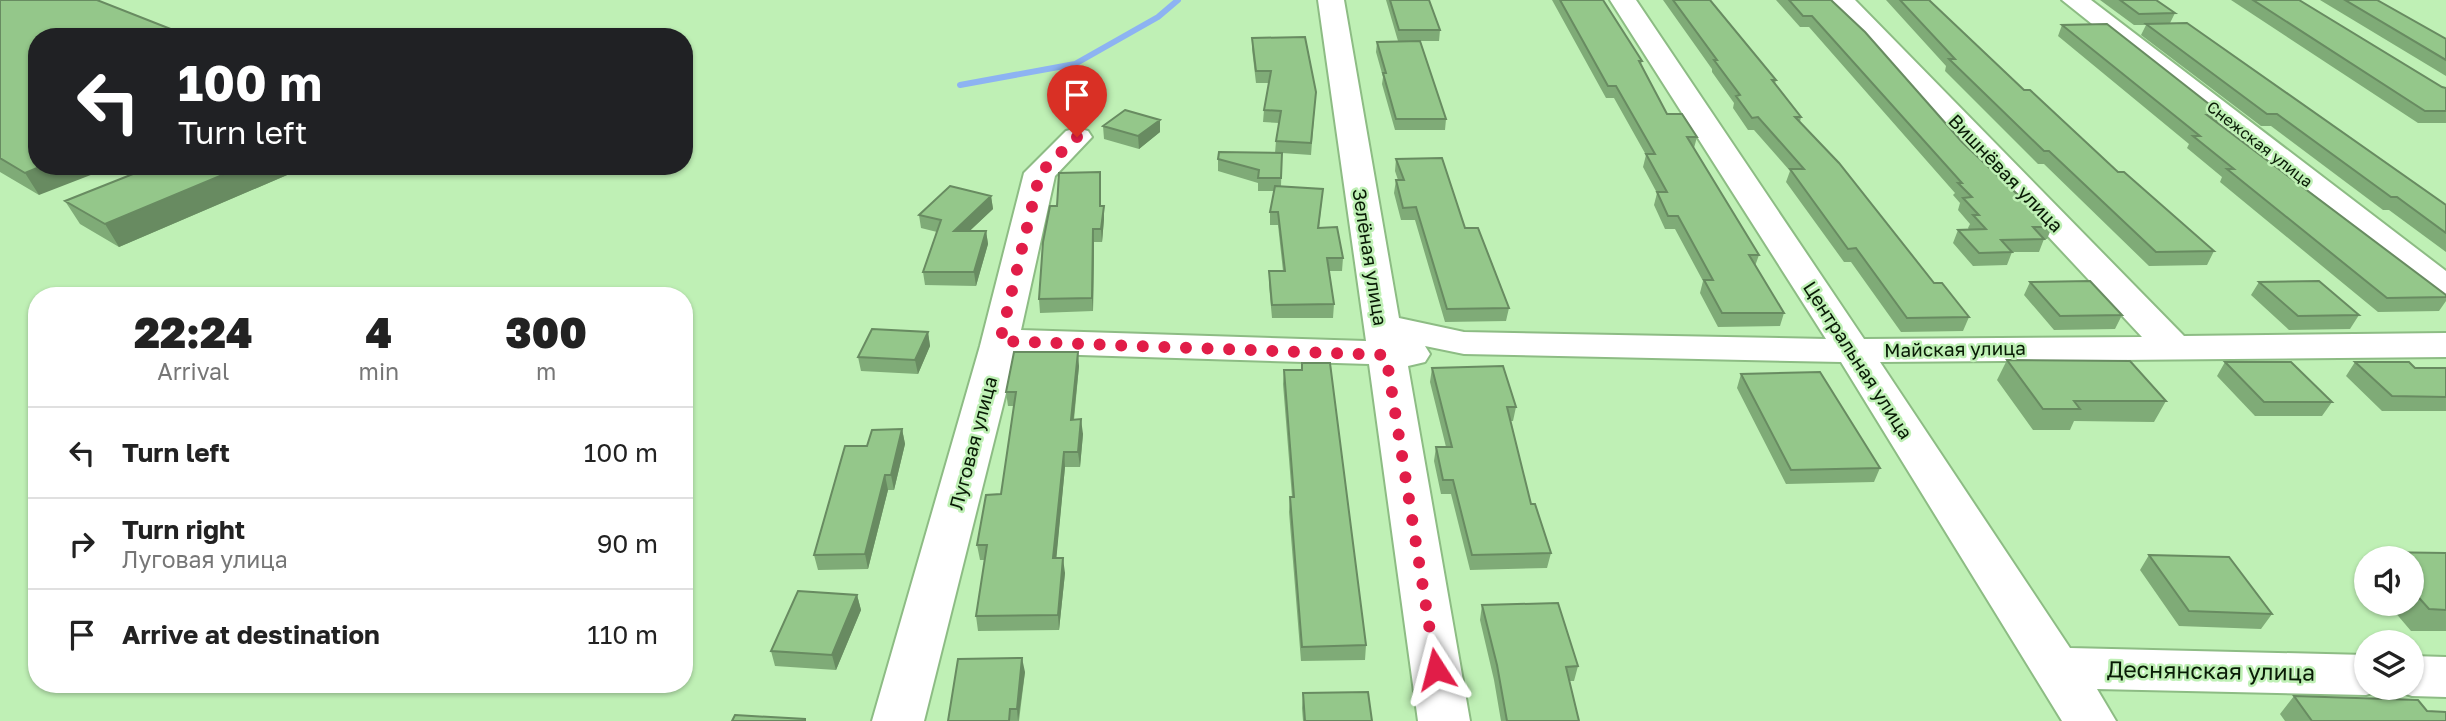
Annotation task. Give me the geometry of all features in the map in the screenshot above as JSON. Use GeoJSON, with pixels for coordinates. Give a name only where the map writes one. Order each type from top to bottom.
{"type":"FeatureCollection","features":[{"type":"Feature","properties":{"kind":"street","name":"Зелёная улица"},"geometry":{"type":"LineString","coordinates":[[1331,0],[1444,721]]}},
{"type":"Feature","properties":{"kind":"street","name":"Центральная улица"},"geometry":{"type":"LineString","coordinates":[[1623,0],[1853,351],[2090,721]]}},
{"type":"Feature","properties":{"kind":"street","name":"Вишнёвая улица"},"geometry":{"type":"LineString","coordinates":[[1841,0],[2172,346]]}},
{"type":"Feature","properties":{"kind":"street","name":"Снежская улица"},"geometry":{"type":"LineString","coordinates":[[2075,0],[2446,288]]}},
{"type":"Feature","properties":{"kind":"street","name":"Луговая улица"},"geometry":{"type":"LineString","coordinates":[[898,721],[1000,341],[1040,173],[1077,137]]}},
{"type":"Feature","properties":{"kind":"street","name":"Майская улица"},"geometry":{"type":"LineString","coordinates":[[1000,341],[1383,340],[1429,353],[1464,343],[1853,351],[2446,345]]}},
{"type":"Feature","properties":{"kind":"street","name":"Деснянская улица"},"geometry":{"type":"LineString","coordinates":[[2057,668],[2354,675]]}},
{"type":"Feature","properties":{"kind":"street"},"geometry":{"type":"LineString","coordinates":[[2424,676],[2446,677]]}},
{"type":"Feature","properties":{"kind":"building"},"geometry":{"type":"Polygon","coordinates":[[[0,0],[97,0],[168,28],[28,28],[28,172],[25,173],[0,158],[0,0]]]}},
{"type":"Feature","properties":{"kind":"building"},"geometry":{"type":"Polygon","coordinates":[[[1390,0],[1429,0],[1440,30],[1399,30],[1390,0]]]}},
{"type":"Feature","properties":{"kind":"building"},"geometry":{"type":"Polygon","coordinates":[[[1560,0],[1603,0],[1642,61],[1639,61],[1667,114],[1682,114],[1697,137],[1687,137],[1759,255],[1749,255],[1784,313],[1722,313],[1704,280],[1713,280],[1678,216],[1668,216],[1657,192],[1667,192],[1646,154],[1655,154],[1616,86],[1608,86],[1560,0]]]}},
{"type":"Feature","properties":{"kind":"building"},"geometry":{"type":"Polygon","coordinates":[[[1673,0],[1710,0],[1776,80],[1772,80],[1801,117],[1795,117],[1839,163],[1934,283],[1942,283],[1969,317],[1907,318],[1856,248],[1848,249],[1790,169],[1804,169],[1758,117],[1752,118],[1736,96],[1740,95],[1714,60],[1717,60],[1673,0]]]}},
{"type":"Feature","properties":{"kind":"building"},"geometry":{"type":"Polygon","coordinates":[[[1789,0],[1831,0],[1865,32],[1962,142],[2052,227],[2033,227],[2044,239],[2001,240],[2012,252],[1979,253],[1958,230],[1986,229],[1973,215],[1979,215],[1963,198],[1972,197],[1958,183],[1962,183],[1812,16],[1803,16],[1789,0]]]}},
{"type":"Feature","properties":{"kind":"building"},"geometry":{"type":"Polygon","coordinates":[[[1900,0],[1929,0],[2024,90],[2030,90],[2118,172],[2124,172],[2214,251],[2156,252],[2049,151],[2044,151],[1949,59],[1955,59],[1900,0]]]}},
{"type":"Feature","properties":{"kind":"building"},"geometry":{"type":"Polygon","coordinates":[[[2120,0],[2156,0],[2175,13],[2139,14],[2120,0]]]}},
{"type":"Feature","properties":{"kind":"building"},"geometry":{"type":"Polygon","coordinates":[[[2253,0],[2299,0],[2446,88],[2446,111],[2425,111],[2253,0]]]}},
{"type":"Feature","properties":{"kind":"building"},"geometry":{"type":"Polygon","coordinates":[[[2345,0],[2377,0],[2446,39],[2446,60],[2345,0]]]}},
{"type":"Feature","properties":{"kind":"building"},"geometry":{"type":"Polygon","coordinates":[[[2187,23],[2446,205],[2446,233],[2397,197],[2391,197],[2277,114],[2267,114],[2146,24],[2187,23]]]}},
{"type":"Feature","properties":{"kind":"building"},"geometry":{"type":"Polygon","coordinates":[[[2107,24],[2223,115],[2207,115],[2446,297],[2387,298],[2227,169],[2234,169],[2193,136],[2200,136],[2062,25],[2107,24]]]}},
{"type":"Feature","properties":{"kind":"building"},"geometry":{"type":"Polygon","coordinates":[[[1305,37],[1316,92],[1311,143],[1276,141],[1281,111],[1264,110],[1271,71],[1256,71],[1252,38],[1305,37]]]}},
{"type":"Feature","properties":{"kind":"building"},"geometry":{"type":"Polygon","coordinates":[[[1420,41],[1446,119],[1396,119],[1377,42],[1420,41]]]}},
{"type":"Feature","properties":{"kind":"building"},"geometry":{"type":"Polygon","coordinates":[[[1125,110],[1160,120],[1138,136],[1103,126],[1125,110]]]}},
{"type":"Feature","properties":{"kind":"building"},"geometry":{"type":"Polygon","coordinates":[[[1219,152],[1282,153],[1281,178],[1258,178],[1259,170],[1218,159],[1219,152]]]}},
{"type":"Feature","properties":{"kind":"building"},"geometry":{"type":"Polygon","coordinates":[[[1442,158],[1465,228],[1478,228],[1509,308],[1447,309],[1416,207],[1403,208],[1396,180],[1404,180],[1396,159],[1442,158]]]}},
{"type":"Feature","properties":{"kind":"building"},"geometry":{"type":"Polygon","coordinates":[[[1100,172],[1100,206],[1104,206],[1101,229],[1093,229],[1092,298],[1039,299],[1043,242],[1050,206],[1057,206],[1059,173],[1100,172]]]}},
{"type":"Feature","properties":{"kind":"building"},"geometry":{"type":"Polygon","coordinates":[[[130,175],[222,175],[105,224],[65,201],[130,175]]]}},
{"type":"Feature","properties":{"kind":"building"},"geometry":{"type":"Polygon","coordinates":[[[950,186],[991,196],[954,231],[986,231],[974,272],[923,272],[941,220],[919,215],[950,186]]]}},
{"type":"Feature","properties":{"kind":"building"},"geometry":{"type":"Polygon","coordinates":[[[1275,186],[1323,189],[1318,228],[1337,227],[1343,258],[1327,258],[1334,304],[1272,305],[1269,271],[1285,271],[1278,212],[1270,212],[1275,186]]]}},
{"type":"Feature","properties":{"kind":"building"},"geometry":{"type":"Polygon","coordinates":[[[2090,281],[2122,315],[2060,316],[2030,282],[2090,281]]]}},
{"type":"Feature","properties":{"kind":"building"},"geometry":{"type":"Polygon","coordinates":[[[2319,281],[2359,315],[2298,316],[2259,282],[2319,281]]]}},
{"type":"Feature","properties":{"kind":"building"},"geometry":{"type":"Polygon","coordinates":[[[872,329],[928,332],[915,360],[858,357],[872,329]]]}},
{"type":"Feature","properties":{"kind":"building"},"geometry":{"type":"Polygon","coordinates":[[[1014,352],[1078,352],[1071,420],[1081,419],[1078,452],[1064,452],[1053,558],[1063,558],[1058,615],[976,616],[987,545],[977,545],[986,495],[1001,494],[1016,392],[1006,392],[1014,352]]]}},
{"type":"Feature","properties":{"kind":"building"},"geometry":{"type":"Polygon","coordinates":[[[2007,360],[2130,361],[2166,401],[2074,401],[2080,409],[2043,409],[2007,360]]]}},
{"type":"Feature","properties":{"kind":"building"},"geometry":{"type":"Polygon","coordinates":[[[2225,362],[2291,362],[2332,402],[2264,402],[2225,362]]]}},
{"type":"Feature","properties":{"kind":"building"},"geometry":{"type":"Polygon","coordinates":[[[2355,362],[2409,362],[2415,368],[2446,368],[2446,397],[2392,396],[2355,362]]]}},
{"type":"Feature","properties":{"kind":"building"},"geometry":{"type":"Polygon","coordinates":[[[1302,363],[1330,363],[1366,645],[1302,647],[1290,497],[1294,497],[1284,370],[1302,370],[1302,363]]]}},
{"type":"Feature","properties":{"kind":"building"},"geometry":{"type":"Polygon","coordinates":[[[1503,366],[1516,407],[1507,407],[1531,504],[1535,504],[1551,553],[1472,555],[1453,480],[1443,480],[1436,447],[1452,447],[1432,368],[1503,366]]]}},
{"type":"Feature","properties":{"kind":"building"},"geometry":{"type":"Polygon","coordinates":[[[1820,372],[1880,468],[1791,470],[1741,374],[1820,372]]]}},
{"type":"Feature","properties":{"kind":"building"},"geometry":{"type":"Polygon","coordinates":[[[902,429],[891,475],[885,475],[865,554],[814,555],[845,446],[867,446],[872,430],[902,429]]]}},
{"type":"Feature","properties":{"kind":"building"},"geometry":{"type":"Polygon","coordinates":[[[2424,553],[2446,553],[2446,610],[2429,609],[2424,603],[2424,553]]]}},
{"type":"Feature","properties":{"kind":"building"},"geometry":{"type":"Polygon","coordinates":[[[2149,555],[2229,557],[2272,614],[2189,611],[2149,555]]]}},
{"type":"Feature","properties":{"kind":"building"},"geometry":{"type":"Polygon","coordinates":[[[798,591],[857,595],[832,655],[771,651],[798,591]]]}},
{"type":"Feature","properties":{"kind":"building"},"geometry":{"type":"Polygon","coordinates":[[[1558,603],[1578,666],[1566,667],[1579,721],[1507,721],[1482,605],[1558,603]]]}},
{"type":"Feature","properties":{"kind":"building"},"geometry":{"type":"Polygon","coordinates":[[[1022,658],[1017,709],[1010,709],[1009,721],[948,721],[958,659],[1022,658]]]}},
{"type":"Feature","properties":{"kind":"building"},"geometry":{"type":"Polygon","coordinates":[[[1368,692],[1372,721],[1305,721],[1303,693],[1368,692]]]}},
{"type":"Feature","properties":{"kind":"building"},"geometry":{"type":"Polygon","coordinates":[[[2294,696],[2418,700],[2427,711],[2446,712],[2446,721],[2312,721],[2294,696]]]}},
{"type":"Feature","properties":{"kind":"building"},"geometry":{"type":"Polygon","coordinates":[[[735,715],[805,719],[805,721],[732,721],[735,715]]]}},
{"type":"Feature","properties":{"kind":"waterway"},"geometry":{"type":"LineString","coordinates":[[960,85],[1075,64],[1158,17],[1178,0]]}},
{"type":"Feature","properties":{"kind":"route"},"geometry":{"type":"LineString","coordinates":[[1077,137],[1040,173],[1000,341],[1386,355],[1436,669]]}}]}
